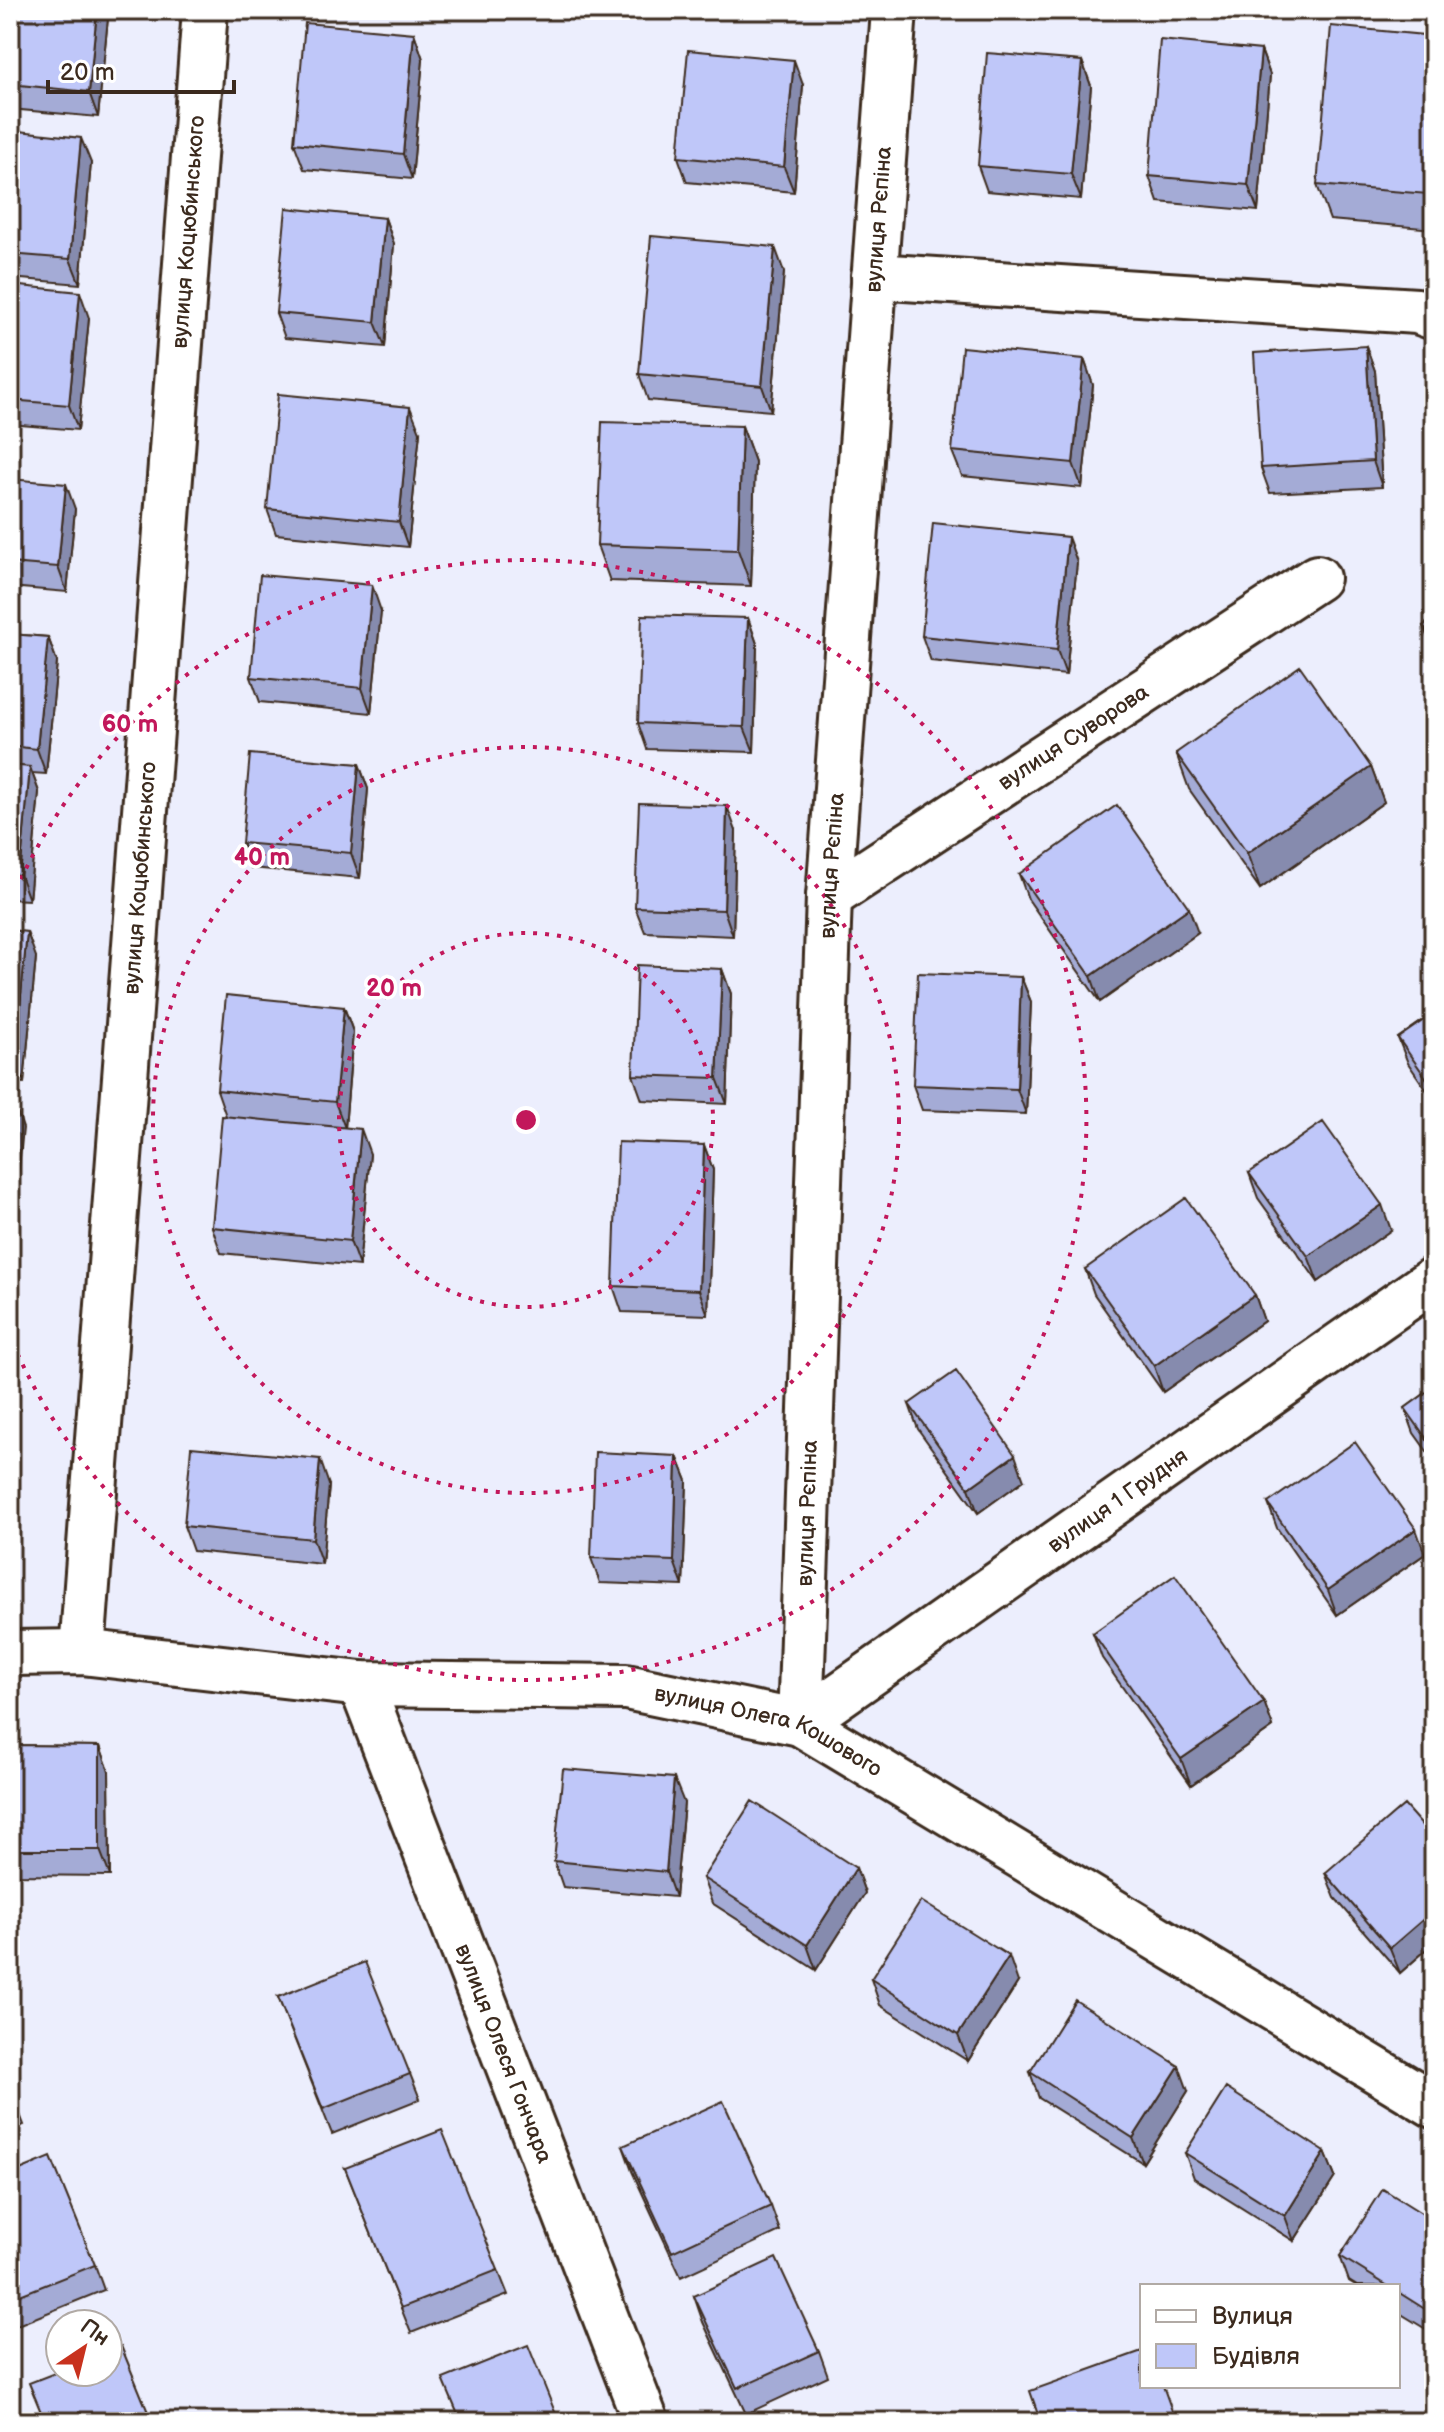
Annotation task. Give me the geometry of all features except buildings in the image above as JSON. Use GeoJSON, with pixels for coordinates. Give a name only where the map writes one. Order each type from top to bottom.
{"type":"FeatureCollection","features":[{"type":"Feature","properties":{"kind":"street","name":"вулиця Коцюбинського"},"geometry":{"type":"LineString","coordinates":[[82,1652],[205,10]]}},
{"type":"Feature","properties":{"kind":"street","name":"вулиця Рєпіна"},"geometry":{"type":"LineString","coordinates":[[800,1723],[829,897],[894,10]]}},
{"type":"Feature","properties":{"kind":"street"},"geometry":{"type":"LineString","coordinates":[[874,276],[1417,311],[1434,317]]}},
{"type":"Feature","properties":{"kind":"street","name":"вулиця Суворова"},"geometry":{"type":"LineString","coordinates":[[829,897],[1317,578]]}},
{"type":"Feature","properties":{"kind":"street","name":"вулиця 1 Грудня"},"geometry":{"type":"LineString","coordinates":[[800,1723],[1434,1279]]}},
{"type":"Feature","properties":{"kind":"street","name":"вулиця Олега Кошового"},"geometry":{"type":"LineString","coordinates":[[10,1653],[82,1652],[361,1684],[626,1687],[800,1723],[1432,2102]]}},
{"type":"Feature","properties":{"kind":"street","name":"вулиця Олеся Гончара"},"geometry":{"type":"LineString","coordinates":[[361,1684],[646,2422]]}}]}
